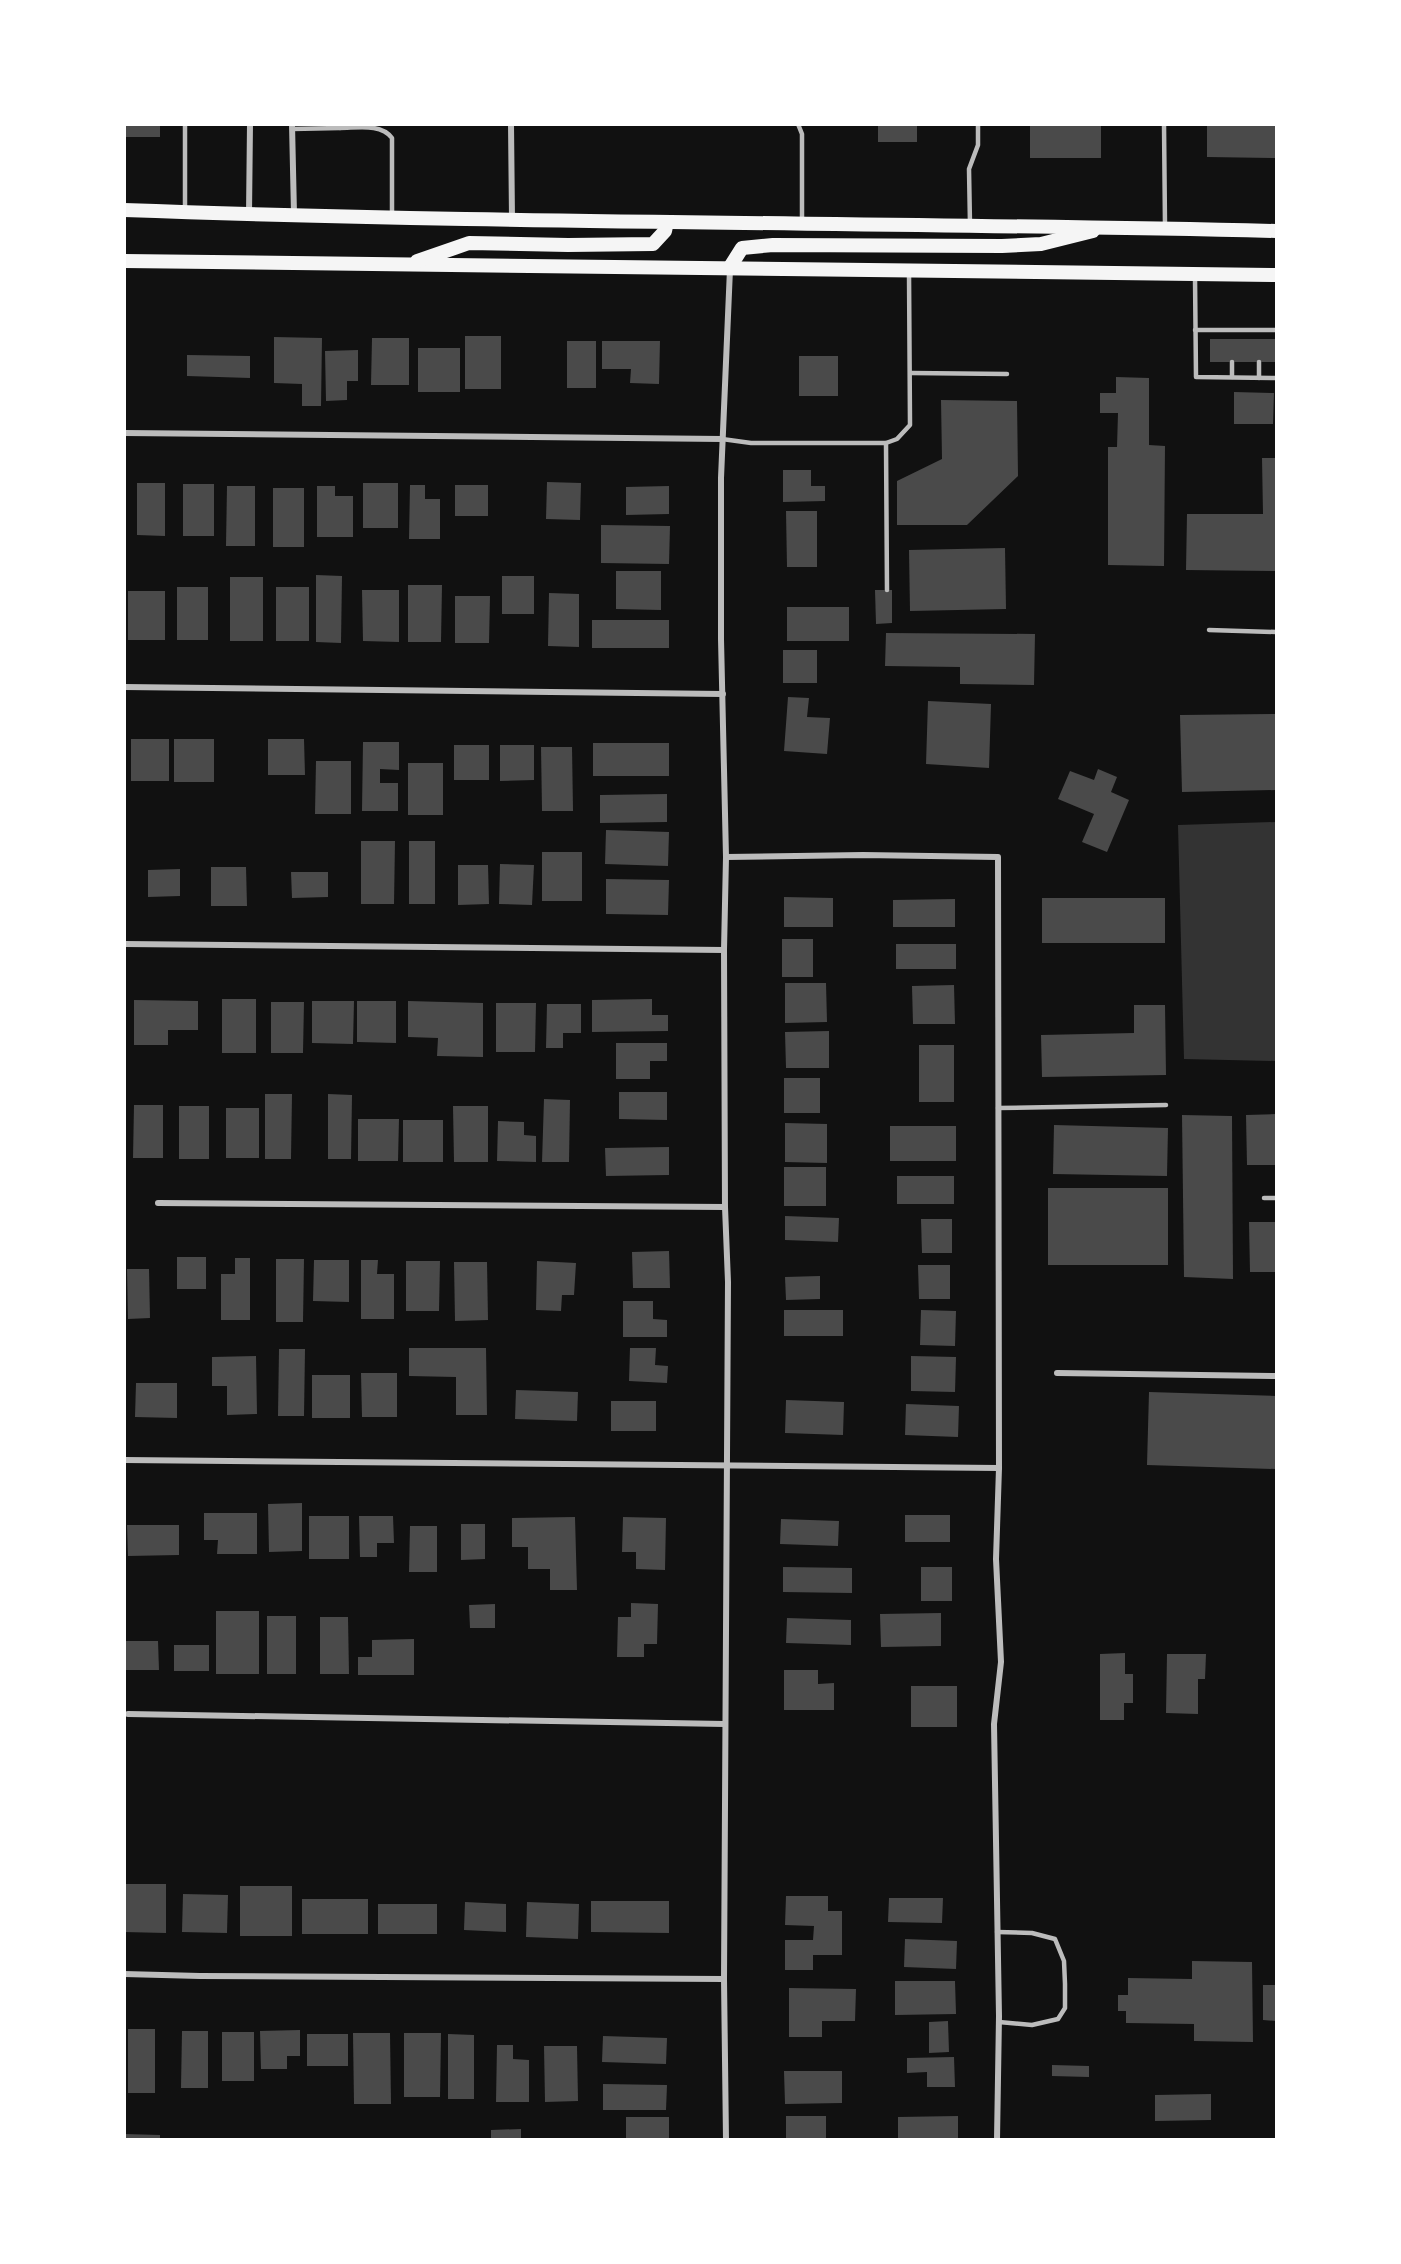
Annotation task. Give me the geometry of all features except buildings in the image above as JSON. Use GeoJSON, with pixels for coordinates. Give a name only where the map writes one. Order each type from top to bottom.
{"type":"FeatureCollection","features":[{"type":"Feature","properties":{"kind":"main road"},"geometry":{"type":"LineString","coordinates":[[124,210],[392,217],[1276,231]]}},
{"type":"Feature","properties":{"kind":"main road"},"geometry":{"type":"LineString","coordinates":[[406,264],[469,243],[653,244],[665,231],[667,222]]}},
{"type":"Feature","properties":{"kind":"main road"},"geometry":{"type":"LineString","coordinates":[[730,267],[742,248],[773,245],[1002,246],[1041,244],[1111,227]]}},
{"type":"Feature","properties":{"kind":"main road"},"geometry":{"type":"LineString","coordinates":[[124,261],[1276,275]]}},
{"type":"Feature","properties":{"kind":"street"},"geometry":{"type":"LineString","coordinates":[[249,214],[250,124]]}},
{"type":"Feature","properties":{"kind":"street"},"geometry":{"type":"LineString","coordinates":[[511,124],[512,219]]}},
{"type":"Feature","properties":{"kind":"street"},"geometry":{"type":"LineString","coordinates":[[292,127],[294,215]]}},
{"type":"Feature","properties":{"kind":"street"},"geometry":{"type":"LineString","coordinates":[[726,2139],[724,1724],[728,1281],[725,1207],[726,857],[721,639],[722,439],[730,267]]}},
{"type":"Feature","properties":{"kind":"street"},"geometry":{"type":"LineString","coordinates":[[124,433],[722,439]]}},
{"type":"Feature","properties":{"kind":"street"},"geometry":{"type":"LineString","coordinates":[[124,687],[723,693]]}},
{"type":"Feature","properties":{"kind":"street"},"geometry":{"type":"LineString","coordinates":[[726,857],[863,855],[998,857],[999,1468],[996,1559],[1002,1662],[994,1724],[999,2022],[998,2139]]}},
{"type":"Feature","properties":{"kind":"street"},"geometry":{"type":"LineString","coordinates":[[124,944],[724,950]]}},
{"type":"Feature","properties":{"kind":"street"},"geometry":{"type":"LineString","coordinates":[[158,1203],[725,1207]]}},
{"type":"Feature","properties":{"kind":"street"},"geometry":{"type":"LineString","coordinates":[[1057,1374],[1276,1376]]}},
{"type":"Feature","properties":{"kind":"street"},"geometry":{"type":"LineString","coordinates":[[124,1460],[999,1468]]}},
{"type":"Feature","properties":{"kind":"street"},"geometry":{"type":"LineString","coordinates":[[128,1714],[724,1724]]}},
{"type":"Feature","properties":{"kind":"street"},"geometry":{"type":"LineString","coordinates":[[124,1974],[724,1979]]}},
{"type":"Feature","properties":{"kind":"lane"},"geometry":{"type":"LineString","coordinates":[[185,124],[185,213]]}},
{"type":"Feature","properties":{"kind":"lane"},"geometry":{"type":"LineString","coordinates":[[798,124],[802,134],[802,224]]}},
{"type":"Feature","properties":{"kind":"lane"},"geometry":{"type":"LineString","coordinates":[[970,225],[969,169],[978,145],[978,124]]}},
{"type":"Feature","properties":{"kind":"lane"},"geometry":{"type":"LineString","coordinates":[[1164,124],[1166,228]]}},
{"type":"Feature","properties":{"kind":"lane"},"geometry":{"type":"LineString","coordinates":[[292,127],[340,126],[380,129],[388,132],[392,138],[392,217]]}},
{"type":"Feature","properties":{"kind":"lane"},"geometry":{"type":"LineString","coordinates":[[722,439],[751,443],[886,443],[897,439],[910,425],[909,270]]}},
{"type":"Feature","properties":{"kind":"lane"},"geometry":{"type":"LineString","coordinates":[[1195,274],[1196,377],[1276,378]]}},
{"type":"Feature","properties":{"kind":"lane"},"geometry":{"type":"LineString","coordinates":[[1195,330],[1276,330]]}},
{"type":"Feature","properties":{"kind":"lane"},"geometry":{"type":"LineString","coordinates":[[1232,330],[1232,339]]}},
{"type":"Feature","properties":{"kind":"lane"},"geometry":{"type":"LineString","coordinates":[[1259,330],[1259,339]]}},
{"type":"Feature","properties":{"kind":"lane"},"geometry":{"type":"LineString","coordinates":[[1232,362],[1232,377]]}},
{"type":"Feature","properties":{"kind":"lane"},"geometry":{"type":"LineString","coordinates":[[1258,378],[1259,362]]}},
{"type":"Feature","properties":{"kind":"lane"},"geometry":{"type":"LineString","coordinates":[[910,373],[1006,374]]}},
{"type":"Feature","properties":{"kind":"lane"},"geometry":{"type":"LineString","coordinates":[[886,443],[887,590]]}},
{"type":"Feature","properties":{"kind":"lane"},"geometry":{"type":"LineString","coordinates":[[1209,630],[1276,632]]}},
{"type":"Feature","properties":{"kind":"lane"},"geometry":{"type":"LineString","coordinates":[[998,1108],[1166,1105]]}},
{"type":"Feature","properties":{"kind":"lane"},"geometry":{"type":"LineString","coordinates":[[1264,1198],[1276,1198]]}},
{"type":"Feature","properties":{"kind":"lane"},"geometry":{"type":"LineString","coordinates":[[997,1932],[1032,1933],[1055,1939],[1065,1961],[1065,2008],[1058,2019],[1032,2025],[999,2022]]}},
{"type":"Feature","properties":{"kind":"shaded area"},"geometry":{"type":"Polygon","coordinates":[[[1276,822],[1276,1061],[1184,1059],[1178,825],[1276,822]]]}}]}
